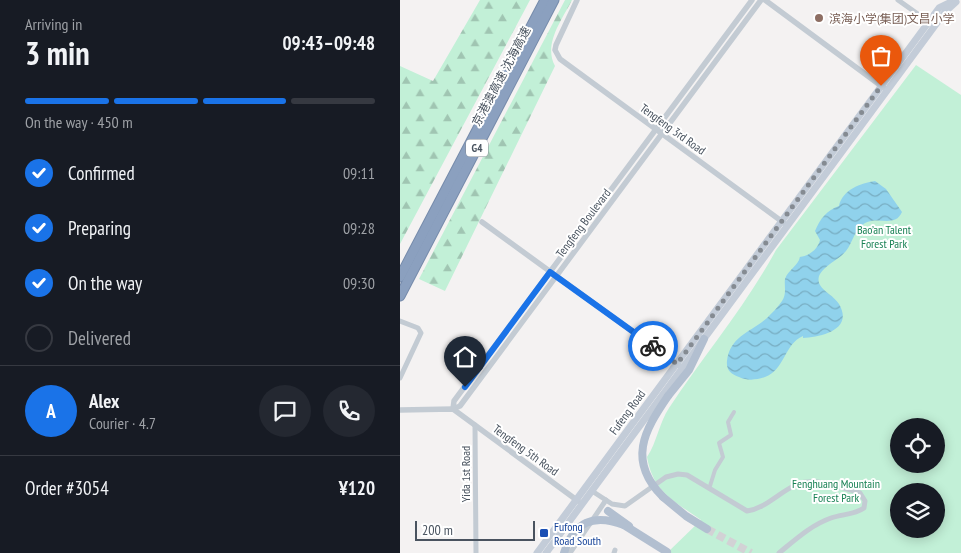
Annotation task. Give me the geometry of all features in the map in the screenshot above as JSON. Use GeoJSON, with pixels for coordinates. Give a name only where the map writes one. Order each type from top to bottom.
{"type":"FeatureCollection","features":[{"type":"Feature","properties":{"kind":"highway","name":"京港澳高速 沈海高速"},"geometry":{"type":"LineString","coordinates":[[400,277],[545,0]]}},
{"type":"Feature","properties":{"kind":"highway","name":"京港澳高速 沈海高速"},"geometry":{"type":"LineString","coordinates":[[400,296],[554,0]]}},
{"type":"Feature","properties":{"kind":"main road","name":"Fufeng Road"},"geometry":{"type":"LineString","coordinates":[[546,553],[580,502],[884,88],[939,8],[955,0]]}},
{"type":"Feature","properties":{"kind":"main road","name":"Fufeng Road"},"geometry":{"type":"LineString","coordinates":[[884,88],[945,12],[959,0]]}},
{"type":"Feature","properties":{"kind":"main road","name":"Fufeng Road"},"geometry":{"type":"LineString","coordinates":[[537,553],[580,502],[592,491],[680,366],[704,339],[743,279]]}},
{"type":"Feature","properties":{"kind":"main road"},"geometry":{"type":"LineString","coordinates":[[704,339],[696,360],[668,396],[647,428],[642,449],[648,478],[663,497],[686,516],[707,529]]}},
{"type":"Feature","properties":{"kind":"main road"},"geometry":{"type":"LineString","coordinates":[[608,511],[667,552]]}},
{"type":"Feature","properties":{"kind":"main road"},"geometry":{"type":"LineString","coordinates":[[564,553],[572,533],[586,522],[604,519],[634,529]]}},
{"type":"Feature","properties":{"kind":"street","name":"Tengfeng 3rd Road"},"geometry":{"type":"LineString","coordinates":[[577,0],[555,50],[560,59],[784,224]]}},
{"type":"Feature","properties":{"kind":"street","name":"Tengfeng Boulevard"},"geometry":{"type":"LineString","coordinates":[[453,409],[454,401],[752,0]]}},
{"type":"Feature","properties":{"kind":"street","name":"Tengfeng Boulevard"},"geometry":{"type":"LineString","coordinates":[[453,409],[460,406],[763,0]]}},
{"type":"Feature","properties":{"kind":"street"},"geometry":{"type":"LineString","coordinates":[[763,0],[884,88]]}},
{"type":"Feature","properties":{"kind":"street"},"geometry":{"type":"LineString","coordinates":[[898,0],[929,22]]}},
{"type":"Feature","properties":{"kind":"street"},"geometry":{"type":"LineString","coordinates":[[482,222],[680,366]]}},
{"type":"Feature","properties":{"kind":"street"},"geometry":{"type":"LineString","coordinates":[[400,321],[418,328],[421,333],[400,378]]}},
{"type":"Feature","properties":{"kind":"street"},"geometry":{"type":"LineString","coordinates":[[400,410],[453,409]]}},
{"type":"Feature","properties":{"kind":"street","name":"Tengfeng 5th Road"},"geometry":{"type":"LineString","coordinates":[[453,409],[580,502]]}},
{"type":"Feature","properties":{"kind":"street"},"geometry":{"type":"LineString","coordinates":[[710,486],[715,470],[723,457],[719,443],[731,435],[728,422],[734,412]]}},
{"type":"Feature","properties":{"kind":"street","name":"Yida 1st Road"},"geometry":{"type":"LineString","coordinates":[[475,425],[476,553]]}},
{"type":"Feature","properties":{"kind":"street"},"geometry":{"type":"LineString","coordinates":[[592,491],[617,506],[628,505],[661,480],[678,474],[687,474],[747,511],[757,509],[798,484],[808,481],[860,493],[865,500],[864,508],[858,513],[832,518],[814,525],[779,553]]}},
{"type":"Feature","properties":{"kind":"street"},"geometry":{"type":"LineString","coordinates":[[570,553],[606,500]]}},
{"type":"Feature","properties":{"kind":"green space"},"geometry":{"type":"Polygon","coordinates":[[[480,0],[530,0],[400,244],[400,66],[433,81],[480,0]]]}},
{"type":"Feature","properties":{"kind":"green space"},"geometry":{"type":"Polygon","coordinates":[[[565,0],[572,0],[552,41],[552,58],[555,66],[445,291],[419,279],[565,0]]]}},
{"type":"Feature","properties":{"kind":"green space","name":"Bao’an Talent Forest Park"},"geometry":{"type":"Polygon","coordinates":[[[916,65],[961,95],[961,553],[667,553],[701,520],[674,501],[660,487],[654,479],[647,457],[669,408],[752,291],[776,250],[916,65]]]}},
{"type":"Feature","properties":{"kind":"water"},"geometry":{"type":"Polygon","coordinates":[[[875,181],[886,189],[902,212],[899,217],[891,221],[870,221],[861,226],[846,251],[820,274],[818,280],[820,285],[839,304],[842,320],[839,326],[826,334],[803,338],[803,336],[797,340],[772,374],[749,380],[731,373],[728,369],[727,361],[732,346],[742,335],[767,318],[782,301],[786,276],[800,257],[813,252],[819,243],[820,240],[815,231],[822,219],[827,213],[839,206],[844,196],[853,188],[875,181]]]}},
{"type":"Feature","properties":{"kind":"tunnel"},"geometry":{"type":"LineString","coordinates":[[707,529],[751,553]]}},
{"type":"Feature","properties":{"kind":"way so far"},"geometry":{"type":"LineString","coordinates":[[653,346],[677,364],[881,86]]}},
{"type":"Feature","properties":{"kind":"place","name":"滨海小学(集团)文昌小学"},"geometry":{"type":"Point","coordinates":[819,18]}},
{"type":"Feature","properties":{"kind":"place","name":"Fufong Road South"},"geometry":{"type":"Point","coordinates":[544,533]}},
{"type":"Feature","properties":{"kind":"route"},"geometry":{"type":"LineString","coordinates":[[465,387],[550,272],[653,346]]}},
{"type":"Feature","properties":{"kind":"park label","name":"Fenghuang Mountain Forest Park"},"geometry":{"type":"Point","coordinates":[836,490]}}]}
